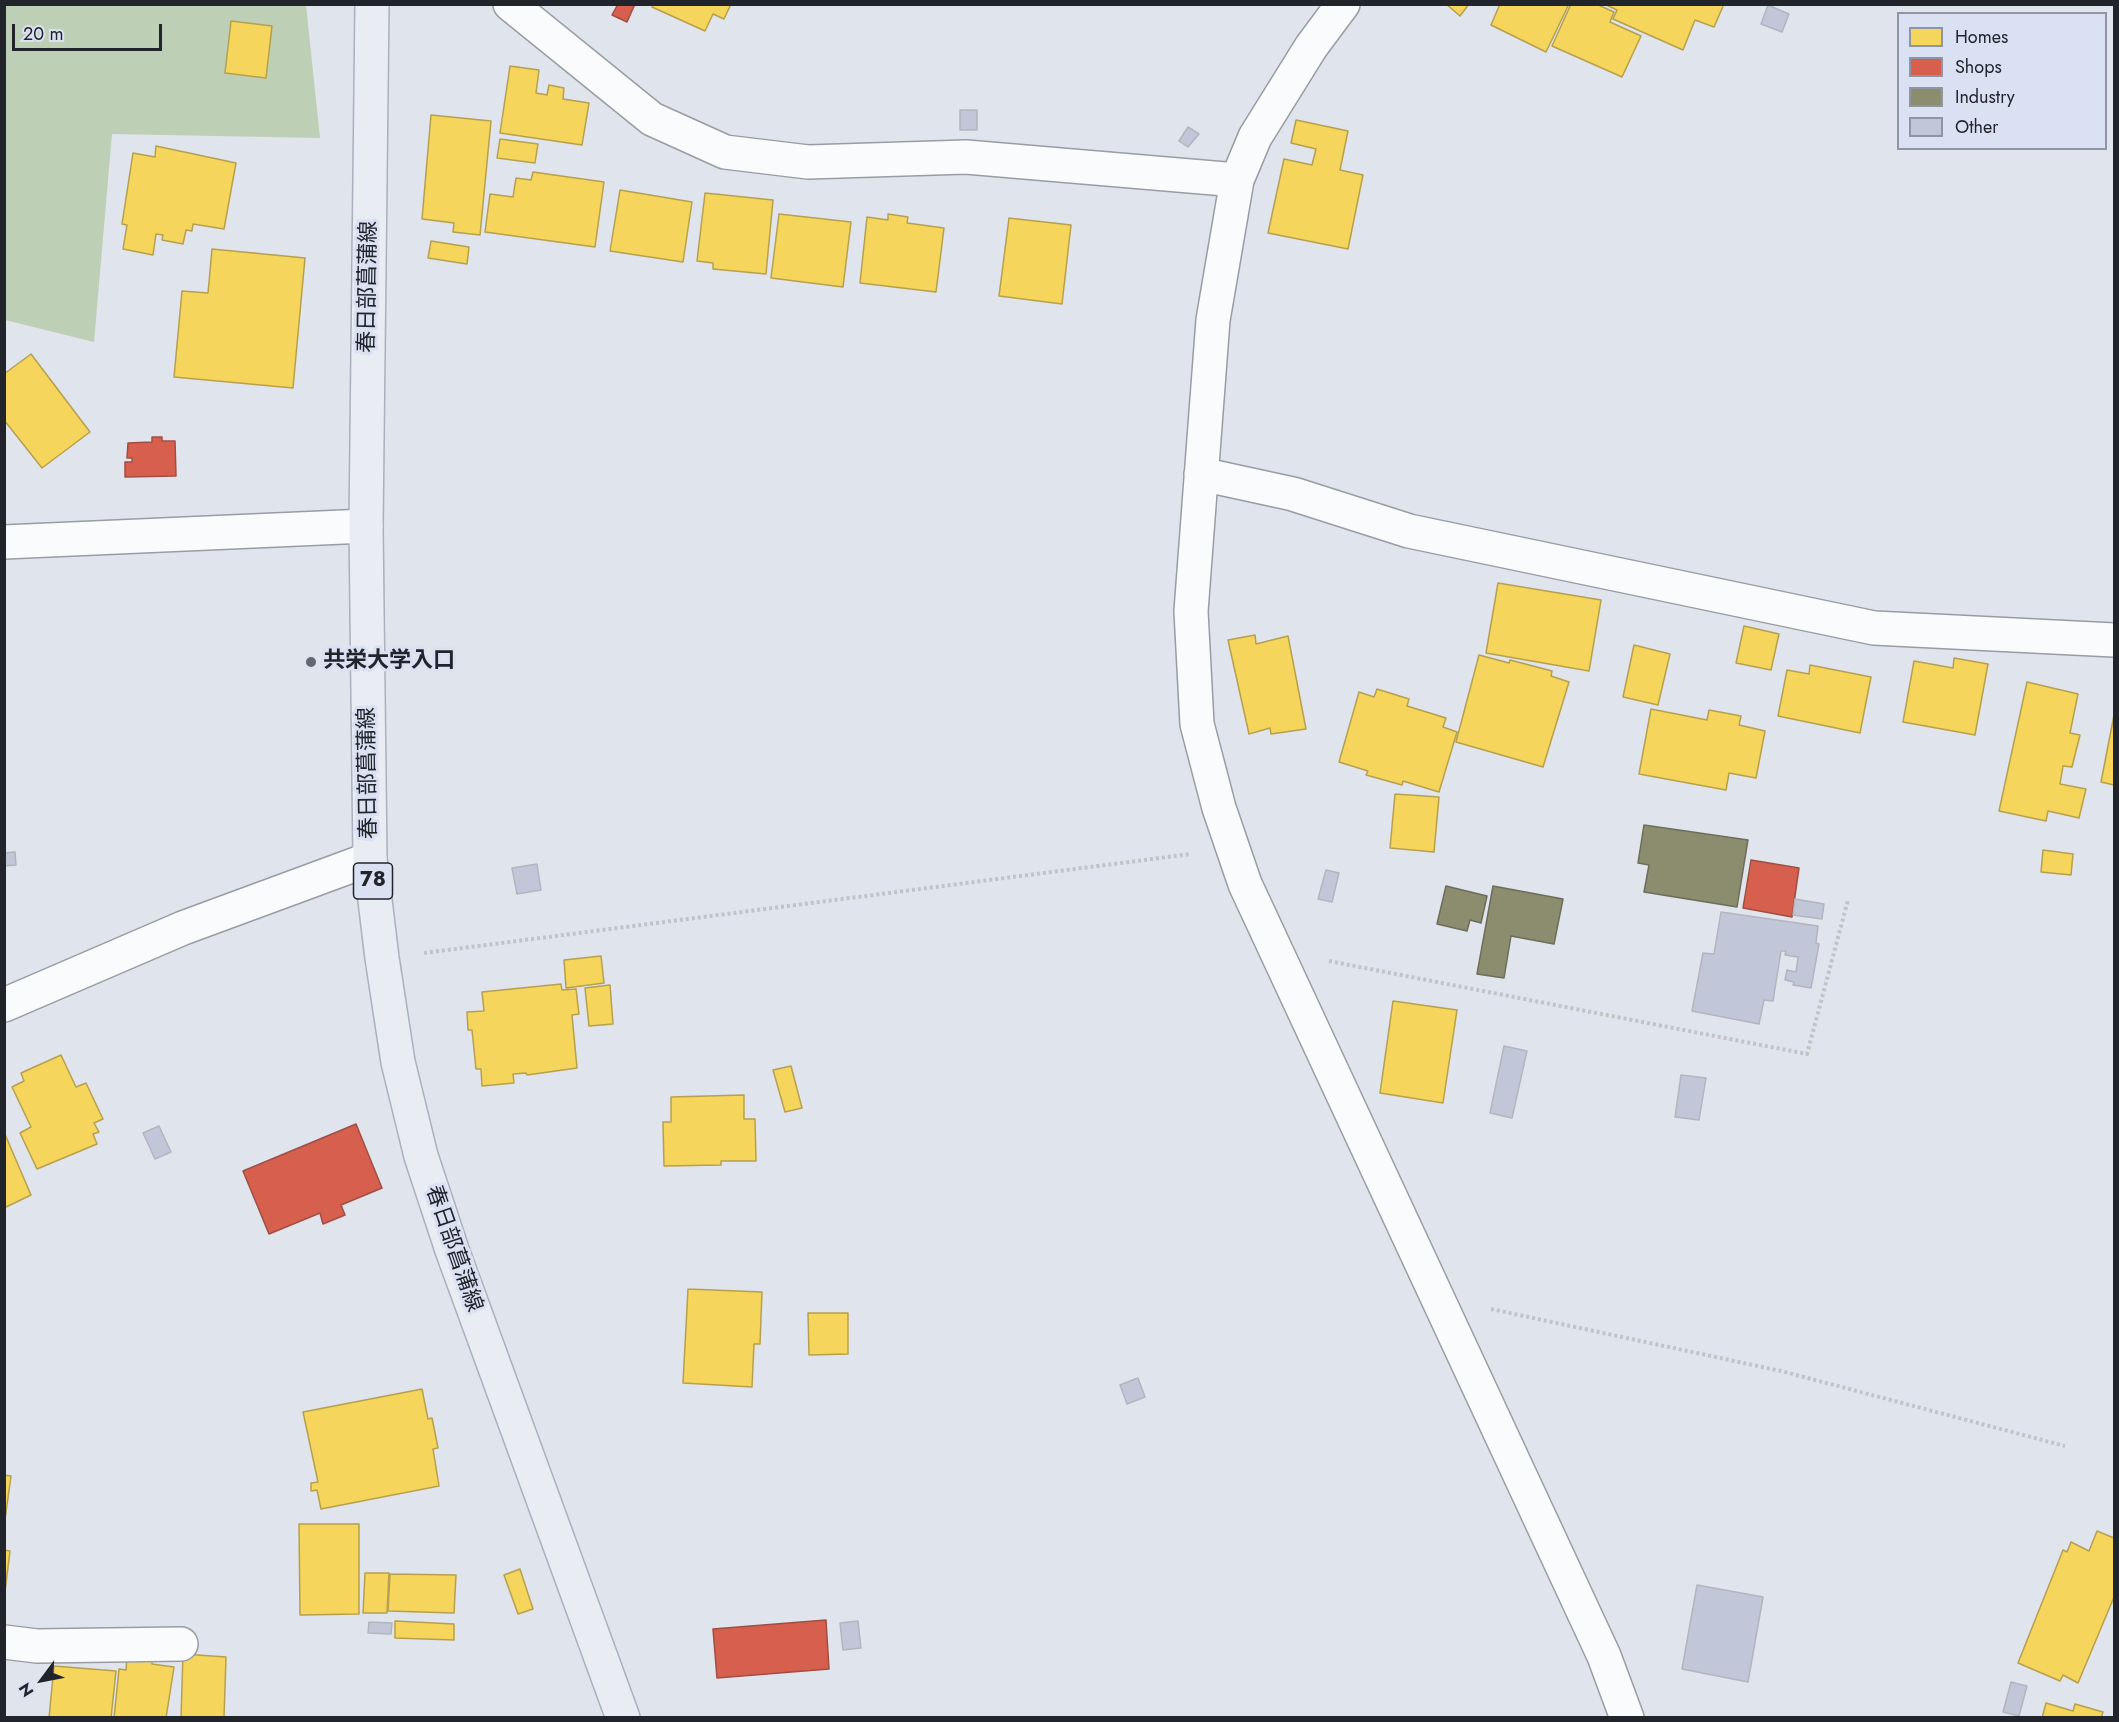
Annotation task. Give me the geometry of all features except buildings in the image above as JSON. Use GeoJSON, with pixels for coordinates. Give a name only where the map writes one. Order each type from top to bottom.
{"type":"FeatureCollection","features":[{"type":"Feature","properties":{"kind":"main road","name":"春日部菖蒲線"},"geometry":{"type":"LineString","coordinates":[[372,4],[366,526],[370,859],[382,958],[398,1062],[425,1167],[452,1251],[623,1718]]}},
{"type":"Feature","properties":{"kind":"street"},"geometry":{"type":"LineString","coordinates":[[510,4],[652,119],[725,152],[808,162],[966,157],[1236,180]]}},
{"type":"Feature","properties":{"kind":"street"},"geometry":{"type":"LineString","coordinates":[[1343,4],[1311,48],[1255,137],[1236,180],[1213,320],[1191,611],[1197,724],[1219,808],[1245,884],[1599,1645],[1627,1718]]}},
{"type":"Feature","properties":{"kind":"street"},"geometry":{"type":"LineString","coordinates":[[1201,474],[1293,494],[1409,531],[1874,628],[2115,640]]}},
{"type":"Feature","properties":{"kind":"street"},"geometry":{"type":"LineString","coordinates":[[4,542],[366,526]]}},
{"type":"Feature","properties":{"kind":"street"},"geometry":{"type":"LineString","coordinates":[[4,1005],[183,928],[370,859]]}},
{"type":"Feature","properties":{"kind":"street"},"geometry":{"type":"LineString","coordinates":[[4,1642],[38,1646],[181,1644]]}},
{"type":"Feature","properties":{"kind":"path"},"geometry":{"type":"LineString","coordinates":[[382,958],[1233,849]]}},
{"type":"Feature","properties":{"kind":"path"},"geometry":{"type":"LineString","coordinates":[[1288,975],[1316,959],[1807,1054],[1848,900]]}},
{"type":"Feature","properties":{"kind":"path"},"geometry":{"type":"LineString","coordinates":[[1442,1309],[1473,1305],[1781,1371],[2065,1446]]}},
{"type":"Feature","properties":{"kind":"green space"},"geometry":{"type":"Polygon","coordinates":[[[5,5],[306,5],[320,138],[112,134],[94,342],[5,320],[5,5]]]}},
{"type":"Feature","properties":{"kind":"place","name":"共栄大学入口"},"geometry":{"type":"Point","coordinates":[311,662]}}]}
